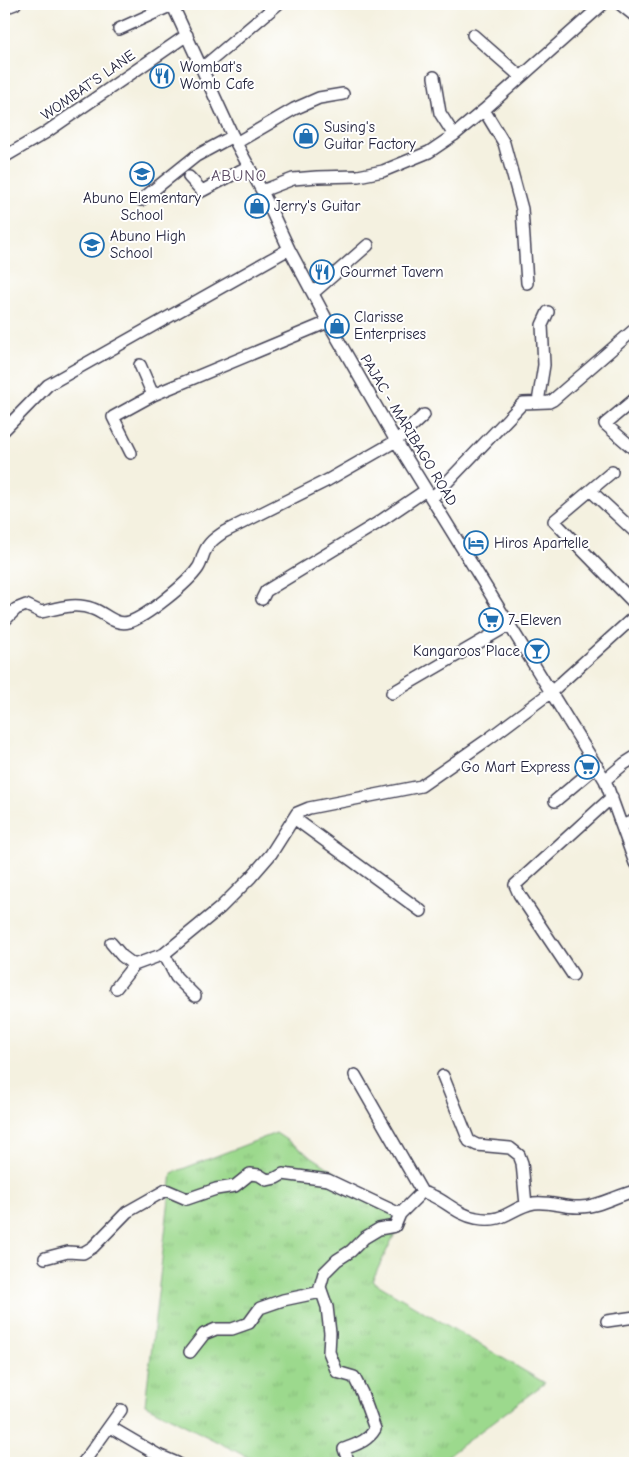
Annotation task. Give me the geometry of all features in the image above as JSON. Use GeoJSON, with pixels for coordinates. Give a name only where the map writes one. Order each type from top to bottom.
{"type":"FeatureCollection","features":[{"type":"Feature","properties":{"kind":"street"},"geometry":{"type":"LineString","coordinates":[[4,8],[15,4]]}},
{"type":"Feature","properties":{"kind":"street"},"geometry":{"type":"LineString","coordinates":[[119,29],[172,4]]}},
{"type":"Feature","properties":{"kind":"street","name":"PAJAC - MARIBAGO ROAD"},"geometry":{"type":"LineString","coordinates":[[172,4],[234,140],[328,322],[396,441],[605,780],[622,826],[633,847],[635,863]]}},
{"type":"Feature","properties":{"kind":"street"},"geometry":{"type":"LineString","coordinates":[[202,68],[278,4]]}},
{"type":"Feature","properties":{"kind":"street"},"geometry":{"type":"LineString","coordinates":[[262,191],[293,179],[358,176],[383,171],[428,152],[454,135],[484,110],[603,4]]}},
{"type":"Feature","properties":{"kind":"street"},"geometry":{"type":"LineString","coordinates":[[620,4],[635,16]]}},
{"type":"Feature","properties":{"kind":"street","name":"WOMBAT'S LANE"},"geometry":{"type":"LineString","coordinates":[[4,157],[45,133],[187,35]]}},
{"type":"Feature","properties":{"kind":"street"},"geometry":{"type":"LineString","coordinates":[[473,35],[521,77]]}},
{"type":"Feature","properties":{"kind":"street"},"geometry":{"type":"LineString","coordinates":[[434,77],[440,113],[454,135]]}},
{"type":"Feature","properties":{"kind":"street"},"geometry":{"type":"LineString","coordinates":[[141,200],[196,156],[234,140],[319,98],[343,94]]}},
{"type":"Feature","properties":{"kind":"street"},"geometry":{"type":"LineString","coordinates":[[484,110],[504,144],[522,209],[526,283]]}},
{"type":"Feature","properties":{"kind":"street"},"geometry":{"type":"LineString","coordinates":[[189,177],[202,192],[250,169]]}},
{"type":"Feature","properties":{"kind":"street"},"geometry":{"type":"LineString","coordinates":[[206,197],[250,169]]}},
{"type":"Feature","properties":{"kind":"street"},"geometry":{"type":"LineString","coordinates":[[313,293],[368,246]]}},
{"type":"Feature","properties":{"kind":"street"},"geometry":{"type":"LineString","coordinates":[[4,430],[48,385],[289,248]]}},
{"type":"Feature","properties":{"kind":"street"},"geometry":{"type":"LineString","coordinates":[[538,402],[544,365],[542,325],[548,312]]}},
{"type":"Feature","properties":{"kind":"street"},"geometry":{"type":"LineString","coordinates":[[131,454],[113,417],[153,395],[328,322]]}},
{"type":"Feature","properties":{"kind":"street"},"geometry":{"type":"LineString","coordinates":[[262,599],[266,591],[368,528],[429,494],[523,403],[553,400],[635,329]]}},
{"type":"Feature","properties":{"kind":"street"},"geometry":{"type":"LineString","coordinates":[[140,365],[153,395]]}},
{"type":"Feature","properties":{"kind":"street"},"geometry":{"type":"LineString","coordinates":[[635,399],[605,424],[635,450]]}},
{"type":"Feature","properties":{"kind":"street"},"geometry":{"type":"LineString","coordinates":[[4,621],[16,609],[26,605],[41,612],[71,604],[94,608],[114,621],[128,622],[150,611],[186,582],[199,567],[210,541],[224,532],[328,480],[396,441],[424,415]]}},
{"type":"Feature","properties":{"kind":"street"},"geometry":{"type":"LineString","coordinates":[[612,472],[554,521],[635,604]]}},
{"type":"Feature","properties":{"kind":"street"},"geometry":{"type":"LineString","coordinates":[[591,491],[635,532]]}},
{"type":"Feature","properties":{"kind":"street"},"geometry":{"type":"LineString","coordinates":[[116,988],[134,965],[164,954],[220,908],[271,854],[297,813],[308,808],[421,786],[551,692],[635,616]]}},
{"type":"Feature","properties":{"kind":"street"},"geometry":{"type":"LineString","coordinates":[[392,693],[509,625]]}},
{"type":"Feature","properties":{"kind":"street"},"geometry":{"type":"LineString","coordinates":[[605,780],[635,757]]}},
{"type":"Feature","properties":{"kind":"street"},"geometry":{"type":"LineString","coordinates":[[555,801],[597,766]]}},
{"type":"Feature","properties":{"kind":"street"},"geometry":{"type":"LineString","coordinates":[[573,975],[519,894],[515,884],[612,796]]}},
{"type":"Feature","properties":{"kind":"street"},"geometry":{"type":"LineString","coordinates":[[294,818],[421,911]]}},
{"type":"Feature","properties":{"kind":"street"},"geometry":{"type":"LineString","coordinates":[[622,826],[635,820]]}},
{"type":"Feature","properties":{"kind":"street"},"geometry":{"type":"LineString","coordinates":[[112,943],[122,956],[134,965]]}},
{"type":"Feature","properties":{"kind":"street"},"geometry":{"type":"LineString","coordinates":[[164,954],[176,977],[195,996]]}},
{"type":"Feature","properties":{"kind":"street"},"geometry":{"type":"LineString","coordinates":[[355,1075],[422,1192],[436,1196],[465,1216],[484,1220],[504,1216],[533,1203],[571,1207],[587,1206],[635,1191]]}},
{"type":"Feature","properties":{"kind":"street"},"geometry":{"type":"LineString","coordinates":[[443,1076],[469,1141],[477,1145],[510,1148],[519,1155],[522,1163],[526,1206]]}},
{"type":"Feature","properties":{"kind":"street"},"geometry":{"type":"LineString","coordinates":[[45,1258],[68,1252],[83,1253],[93,1247],[127,1212],[166,1190],[187,1199],[216,1189],[236,1186],[250,1174],[258,1175],[266,1180],[283,1174],[328,1180],[400,1214]]}},
{"type":"Feature","properties":{"kind":"street"},"geometry":{"type":"LineString","coordinates":[[348,1463],[344,1449],[364,1442],[370,1437],[375,1428],[362,1393],[354,1378],[337,1372],[329,1352],[330,1333],[327,1307],[320,1287],[324,1273],[337,1260],[351,1251],[364,1238],[379,1229],[394,1226],[400,1214],[422,1192]]}},
{"type":"Feature","properties":{"kind":"street"},"geometry":{"type":"LineString","coordinates":[[190,1352],[204,1334],[216,1328],[232,1329],[249,1323],[260,1308],[283,1300],[321,1292]]}},
{"type":"Feature","properties":{"kind":"street"},"geometry":{"type":"LineString","coordinates":[[607,1321],[635,1317]]}},
{"type":"Feature","properties":{"kind":"street"},"geometry":{"type":"LineString","coordinates":[[83,1463],[122,1410]]}},
{"type":"Feature","properties":{"kind":"street"},"geometry":{"type":"LineString","coordinates":[[110,1427],[154,1459],[177,1463]]}},
{"type":"Feature","properties":{"kind":"green space"},"geometry":{"type":"Polygon","coordinates":[[[276,1133],[403,1217],[372,1281],[545,1383],[438,1463],[259,1463],[145,1405],[172,1173],[276,1133]]]}},
{"type":"Feature","properties":{"kind":"place","name":"Wombat's Womb Cafe"},"geometry":{"type":"Point","coordinates":[162,76]}},
{"type":"Feature","properties":{"kind":"place","name":"Susing's Guitar Factory"},"geometry":{"type":"Point","coordinates":[306,136]}},
{"type":"Feature","properties":{"kind":"place","name":"Abuno Elementary School"},"geometry":{"type":"Point","coordinates":[142,174]}},
{"type":"Feature","properties":{"kind":"place","name":"Jerry's Guitar"},"geometry":{"type":"Point","coordinates":[257,206]}},
{"type":"Feature","properties":{"kind":"place","name":"Abuno High School"},"geometry":{"type":"Point","coordinates":[92,245]}},
{"type":"Feature","properties":{"kind":"place","name":"Gourmet Tavern"},"geometry":{"type":"Point","coordinates":[322,272]}},
{"type":"Feature","properties":{"kind":"place","name":"Clarisse Enterprises"},"geometry":{"type":"Point","coordinates":[337,326]}},
{"type":"Feature","properties":{"kind":"place","name":"Hiros Apartelle"},"geometry":{"type":"Point","coordinates":[476,543]}},
{"type":"Feature","properties":{"kind":"place","name":"7-Eleven"},"geometry":{"type":"Point","coordinates":[491,620]}},
{"type":"Feature","properties":{"kind":"place","name":"Kangaroos Place"},"geometry":{"type":"Point","coordinates":[537,651]}},
{"type":"Feature","properties":{"kind":"place","name":"Go Mart Express"},"geometry":{"type":"Point","coordinates":[587,767]}},
{"type":"Feature","properties":{"kind":"district","name":"ABUNO"},"geometry":{"type":"Point","coordinates":[239,176]}}]}
